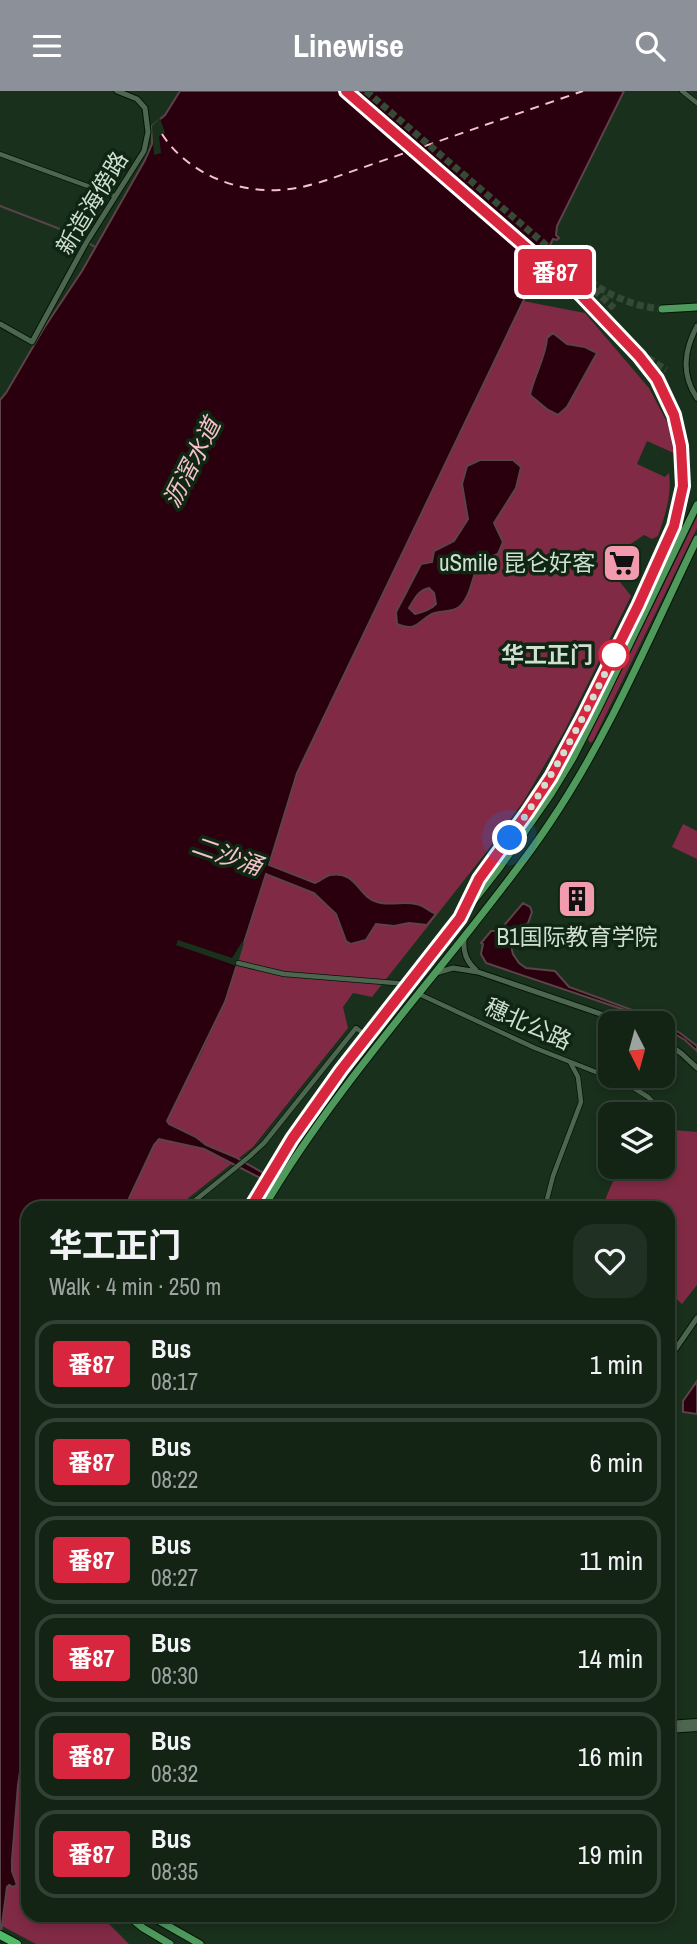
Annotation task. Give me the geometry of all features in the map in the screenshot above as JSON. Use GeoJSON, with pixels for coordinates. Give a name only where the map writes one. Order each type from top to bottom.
{"type":"FeatureCollection","features":[{"type":"Feature","properties":{"kind":"highway"},"geometry":{"type":"LineString","coordinates":[[0,1935],[17,1944]]}},
{"type":"Feature","properties":{"kind":"main road"},"geometry":{"type":"LineString","coordinates":[[662,309],[697,307]]}},
{"type":"Feature","properties":{"kind":"main road"},"geometry":{"type":"LineString","coordinates":[[255,1201],[292,1139],[333,1081],[460,918],[551,795],[582,742],[697,505]]}},
{"type":"Feature","properties":{"kind":"main road"},"geometry":{"type":"LineString","coordinates":[[268,1201],[302,1146],[336,1100],[536,844],[564,802],[595,748],[697,539]]}},
{"type":"Feature","properties":{"kind":"main road"},"geometry":{"type":"LineString","coordinates":[[460,918],[479,879],[551,777],[638,606]]}},
{"type":"Feature","properties":{"kind":"main road"},"geometry":{"type":"LineString","coordinates":[[582,742],[595,748]]}},
{"type":"Feature","properties":{"kind":"main road"},"geometry":{"type":"LineString","coordinates":[[523,835],[527,832],[534,833],[537,837],[536,844]]}},
{"type":"Feature","properties":{"kind":"main road"},"geometry":{"type":"LineString","coordinates":[[675,1724],[697,1722]]}},
{"type":"Feature","properties":{"kind":"main road"},"geometry":{"type":"LineString","coordinates":[[675,1729],[697,1727]]}},
{"type":"Feature","properties":{"kind":"main road"},"geometry":{"type":"LineString","coordinates":[[135,1922],[170,1944]]}},
{"type":"Feature","properties":{"kind":"main road"},"geometry":{"type":"LineString","coordinates":[[161,1922],[200,1944]]}},
{"type":"Feature","properties":{"kind":"street","name":"新造海傍路"},"geometry":{"type":"LineString","coordinates":[[0,324],[32,342],[90,236],[144,151],[148,132],[147,117],[142,104],[137,99],[117,91]]}},
{"type":"Feature","properties":{"kind":"street"},"geometry":{"type":"LineString","coordinates":[[682,91],[697,103]]}},
{"type":"Feature","properties":{"kind":"street"},"geometry":{"type":"LineString","coordinates":[[0,155],[115,197]]}},
{"type":"Feature","properties":{"kind":"street"},"geometry":{"type":"LineString","coordinates":[[697,326],[687,348],[685,362],[689,383],[697,398]]}},
{"type":"Feature","properties":{"kind":"street"},"geometry":{"type":"LineString","coordinates":[[465,935],[465,955],[478,972]]}},
{"type":"Feature","properties":{"kind":"street"},"geometry":{"type":"LineString","coordinates":[[238,963],[284,974],[408,984]]}},
{"type":"Feature","properties":{"kind":"street"},"geometry":{"type":"LineString","coordinates":[[433,975],[453,968],[478,972],[598,1013]]}},
{"type":"Feature","properties":{"kind":"street","name":"穗北公路"},"geometry":{"type":"LineString","coordinates":[[419,994],[535,1048],[629,1085],[653,1102]]}},
{"type":"Feature","properties":{"kind":"street"},"geometry":{"type":"LineString","coordinates":[[194,1201],[264,1143],[356,1028],[367,1036]]}},
{"type":"Feature","properties":{"kind":"street"},"geometry":{"type":"LineString","coordinates":[[676,1050],[697,1068]]}},
{"type":"Feature","properties":{"kind":"street"},"geometry":{"type":"LineString","coordinates":[[546,1201],[552,1176],[580,1107],[578,1077],[570,1062]]}},
{"type":"Feature","properties":{"kind":"street"},"geometry":{"type":"LineString","coordinates":[[675,1350],[697,1318]]}},
{"type":"Feature","properties":{"kind":"shaded area"},"geometry":{"type":"Polygon","coordinates":[[[523,301],[585,313],[649,388],[668,424],[676,454],[647,441],[637,464],[665,477],[669,473],[669,498],[665,513],[658,536],[652,539],[644,535],[604,562],[614,578],[617,578],[631,596],[565,730],[523,802],[372,997],[353,993],[343,1007],[348,1028],[253,1147],[185,1201],[128,1201],[225,1002],[297,773],[523,301]]]}},
{"type":"Feature","properties":{"kind":"shaded area"},"geometry":{"type":"Polygon","coordinates":[[[697,517],[697,528],[590,743],[588,739],[697,517]]]}},
{"type":"Feature","properties":{"kind":"shaded area"},"geometry":{"type":"Polygon","coordinates":[[[670,543],[674,543],[645,598],[641,593],[670,543]]]}},
{"type":"Feature","properties":{"kind":"shaded area"},"geometry":{"type":"Polygon","coordinates":[[[683,824],[697,831],[697,859],[672,847],[683,824]]]}},
{"type":"Feature","properties":{"kind":"shaded area"},"geometry":{"type":"Polygon","coordinates":[[[675,1130],[697,1132],[697,1285],[682,1304],[675,1298],[675,1201],[605,1201],[614,1179],[675,1179],[675,1130]]]}},
{"type":"Feature","properties":{"kind":"shaded area"},"geometry":{"type":"Polygon","coordinates":[[[21,1766],[21,1922],[107,1922],[129,1944],[36,1944],[2,1926],[7,1887],[17,1885],[12,1871],[12,1860],[21,1766]]]}},
{"type":"Feature","properties":{"kind":"water"},"geometry":{"type":"Polygon","coordinates":[[[180,91],[624,91],[557,226],[556,235],[559,238],[553,239],[297,773],[269,865],[315,883],[330,875],[346,876],[365,895],[377,902],[416,904],[436,914],[427,925],[376,924],[366,940],[351,944],[346,941],[336,914],[314,893],[266,874],[225,1002],[167,1121],[206,1145],[265,1174],[262,1179],[204,1149],[159,1139],[128,1201],[21,1201],[21,1766],[12,1860],[12,1871],[17,1885],[7,1887],[0,1940],[0,400],[82,271],[145,160],[152,144],[152,126],[165,115],[180,91]]]}},
{"type":"Feature","properties":{"kind":"water"},"geometry":{"type":"Polygon","coordinates":[[[553,333],[567,344],[585,347],[597,353],[567,407],[558,415],[530,395],[547,338],[553,333]]]}},
{"type":"Feature","properties":{"kind":"water"},"geometry":{"type":"Polygon","coordinates":[[[480,460],[513,460],[521,467],[516,488],[494,523],[503,542],[498,554],[479,561],[469,591],[459,607],[432,614],[413,626],[397,624],[396,612],[421,564],[432,562],[434,551],[454,541],[468,519],[462,484],[467,466],[480,460]],[[429,588],[422,591],[409,608],[415,614],[431,608],[436,604],[434,593],[429,588]]]}},
{"type":"Feature","properties":{"kind":"water"},"geometry":{"type":"Polygon","coordinates":[[[523,903],[530,907],[532,912],[528,923],[518,929],[511,946],[519,963],[526,968],[555,971],[569,987],[635,1011],[486,963],[481,954],[481,943],[491,931],[501,929],[523,903]]]}},
{"type":"Feature","properties":{"kind":"water"},"geometry":{"type":"Polygon","coordinates":[[[676,1031],[697,1046],[697,1051],[676,1035],[676,1031]]]}},
{"type":"Feature","properties":{"kind":"water"},"geometry":{"type":"Polygon","coordinates":[[[697,1381],[697,1414],[683,1412],[683,1401],[697,1381]]]}},
{"type":"Feature","properties":{"kind":"pier"},"geometry":{"type":"Polygon","coordinates":[[[160,118],[165,133],[159,136],[161,153],[154,155],[152,126],[160,118]]]}},
{"type":"Feature","properties":{"kind":"pier"},"geometry":{"type":"Polygon","coordinates":[[[178,940],[232,958],[242,942],[244,943],[237,966],[176,945],[178,940]]]}},
{"type":"Feature","properties":{"kind":"waterway"},"geometry":{"type":"LineString","coordinates":[[0,206],[73,234],[95,247]]}},
{"type":"Feature","properties":{"kind":"ferry route"},"geometry":{"type":"LineString","coordinates":[[162,134],[184,159],[214,177],[246,188],[286,189],[327,180],[583,91]]}},
{"type":"Feature","properties":{"kind":"tunnel"},"geometry":{"type":"LineString","coordinates":[[346,91],[581,295],[633,350],[661,387],[679,434],[683,486],[674,526],[638,606]]}},
{"type":"Feature","properties":{"kind":"tunnel"},"geometry":{"type":"LineString","coordinates":[[366,91],[582,276],[619,298],[662,309]]}},
{"type":"Feature","properties":{"kind":"tunnel"},"geometry":{"type":"LineString","coordinates":[[594,290],[614,308]]}},
{"type":"Feature","properties":{"kind":"tunnel"},"geometry":{"type":"LineString","coordinates":[[639,352],[666,370]]}},
{"type":"Feature","properties":{"kind":"bus line","name":"番87"},"geometry":{"type":"LineString","coordinates":[[255,1201],[292,1139],[341,1070],[460,918],[479,879],[551,777],[638,606],[674,526],[683,486],[681,446],[674,415],[657,379],[639,356],[581,295],[346,91]]}},
{"type":"Feature","properties":{"kind":"place","name":"uSmile 昆仑好客"},"geometry":{"type":"Point","coordinates":[622,563]}},
{"type":"Feature","properties":{"kind":"place","name":"华工正门"},"geometry":{"type":"Point","coordinates":[614,655]}},
{"type":"Feature","properties":{"kind":"place","name":"B1国际教育学院"},"geometry":{"type":"Point","coordinates":[577,899]}},
{"type":"Feature","properties":{"kind":"route"},"geometry":{"type":"LineString","coordinates":[[510,838],[551,777],[615,653],[614,655]]}},
{"type":"Feature","properties":{"kind":"water label","name":"沥滘水道"},"geometry":{"type":"Point","coordinates":[192,463]}},
{"type":"Feature","properties":{"kind":"water label","name":"二沙涌"},"geometry":{"type":"Point","coordinates":[227,856]}}]}
